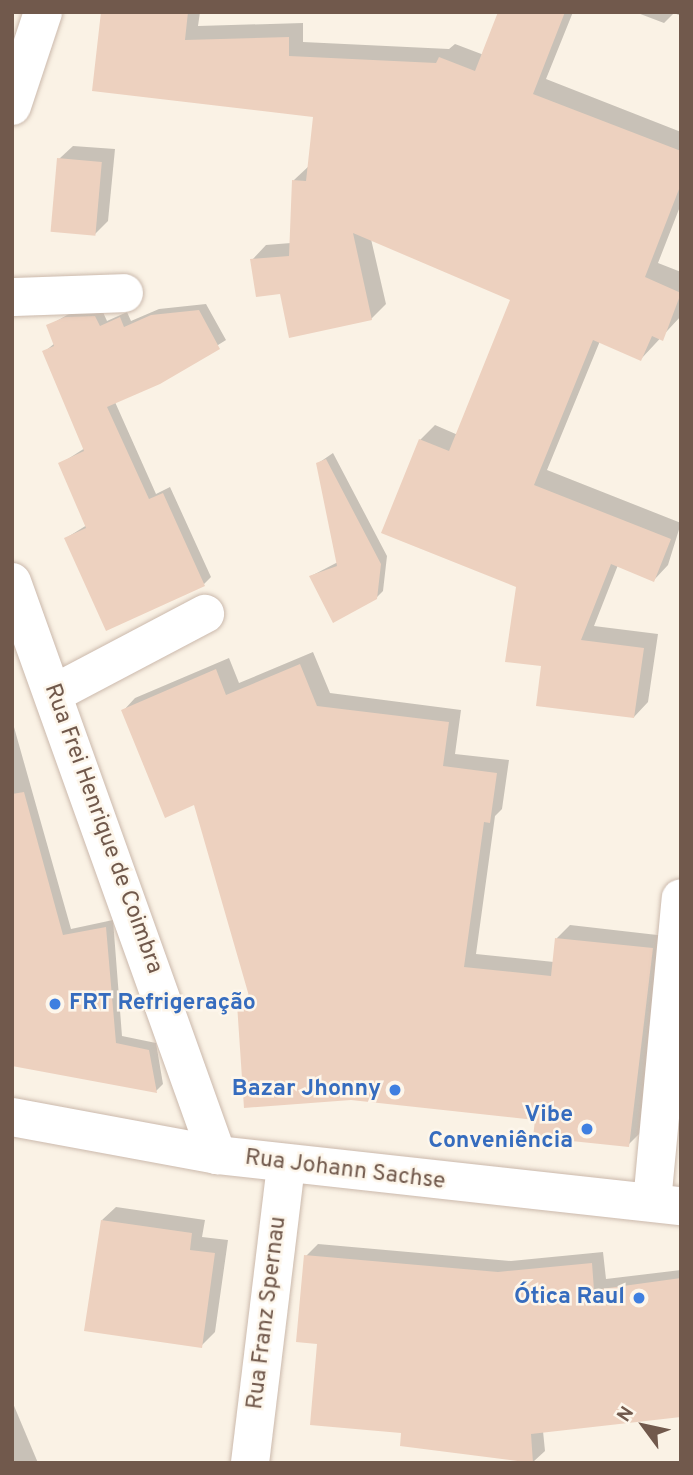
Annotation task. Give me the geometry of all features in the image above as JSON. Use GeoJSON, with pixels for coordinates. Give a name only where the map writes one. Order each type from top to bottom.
{"type":"FeatureCollection","features":[{"type":"Feature","properties":{"kind":"street"},"geometry":{"type":"LineString","coordinates":[[12,106],[43,12]]}},
{"type":"Feature","properties":{"kind":"street"},"geometry":{"type":"LineString","coordinates":[[12,297],[124,293]]}},
{"type":"Feature","properties":{"kind":"street","name":"Rua Frei Henrique de Coimbra"},"geometry":{"type":"LineString","coordinates":[[12,582],[217,1155]]}},
{"type":"Feature","properties":{"kind":"street"},"geometry":{"type":"LineString","coordinates":[[53,694],[205,614]]}},
{"type":"Feature","properties":{"kind":"street"},"geometry":{"type":"LineString","coordinates":[[667,1204],[681,898]]}},
{"type":"Feature","properties":{"kind":"street","name":"Rua Johann Sachse"},"geometry":{"type":"LineString","coordinates":[[12,1117],[217,1155],[667,1204]]}},
{"type":"Feature","properties":{"kind":"street","name":"Rua Franz Spernau"},"geometry":{"type":"LineString","coordinates":[[250,1463],[286,1164]]}},
{"type":"Feature","properties":{"kind":"building"},"geometry":{"type":"Polygon","coordinates":[[[101,12],[188,12],[185,40],[289,37],[289,56],[436,63],[439,57],[475,71],[498,12],[565,12],[533,94],[681,151],[681,184],[645,277],[681,293],[663,341],[652,336],[641,361],[593,340],[534,485],[671,539],[654,582],[611,564],[581,640],[644,648],[634,718],[536,706],[541,666],[505,662],[516,587],[381,533],[419,439],[449,451],[510,300],[353,233],[372,320],[289,338],[280,294],[256,297],[250,259],[289,256],[292,180],[306,181],[313,117],[92,91],[101,12]]]}},
{"type":"Feature","properties":{"kind":"building"},"geometry":{"type":"Polygon","coordinates":[[[57,158],[102,162],[95,236],[51,232],[57,158]]]}},
{"type":"Feature","properties":{"kind":"building"},"geometry":{"type":"Polygon","coordinates":[[[199,310],[220,349],[160,384],[107,407],[149,499],[163,493],[205,586],[106,631],[64,538],[86,528],[58,463],[84,451],[42,351],[54,346],[46,325],[65,317],[95,316],[100,326],[120,317],[124,327],[151,315],[199,310]]]}},
{"type":"Feature","properties":{"kind":"building"},"geometry":{"type":"Polygon","coordinates":[[[326,459],[381,564],[377,599],[333,623],[309,576],[337,566],[316,463],[326,459]]]}},
{"type":"Feature","properties":{"kind":"building"},"geometry":{"type":"Polygon","coordinates":[[[300,664],[317,706],[449,722],[443,766],[497,773],[490,823],[484,822],[464,967],[551,976],[555,938],[653,948],[629,1147],[533,1137],[535,1120],[351,1100],[244,1108],[237,1004],[251,1003],[194,805],[165,818],[121,710],[216,669],[226,695],[300,664]]]}},
{"type":"Feature","properties":{"kind":"building"},"geometry":{"type":"Polygon","coordinates":[[[24,792],[63,935],[106,927],[116,1043],[149,1050],[157,1093],[12,1066],[12,794],[24,792]]]}},
{"type":"Feature","properties":{"kind":"building"},"geometry":{"type":"Polygon","coordinates":[[[101,1220],[192,1233],[190,1250],[215,1253],[202,1348],[84,1331],[101,1220]]]}},
{"type":"Feature","properties":{"kind":"building"},"geometry":{"type":"Polygon","coordinates":[[[304,1255],[498,1272],[592,1263],[594,1290],[681,1278],[681,1417],[531,1434],[533,1463],[400,1446],[401,1433],[310,1425],[317,1344],[296,1342],[304,1255]]]}},
{"type":"Feature","properties":{"kind":"place","name":"FRT Refrigeração"},"geometry":{"type":"Point","coordinates":[55,1004]}},
{"type":"Feature","properties":{"kind":"place","name":"Bazar Jhonny"},"geometry":{"type":"Point","coordinates":[395,1090]}},
{"type":"Feature","properties":{"kind":"place","name":"Vibe Conveniência"},"geometry":{"type":"Point","coordinates":[587,1129]}},
{"type":"Feature","properties":{"kind":"place","name":"Ótica Raul"},"geometry":{"type":"Point","coordinates":[639,1298]}}]}
